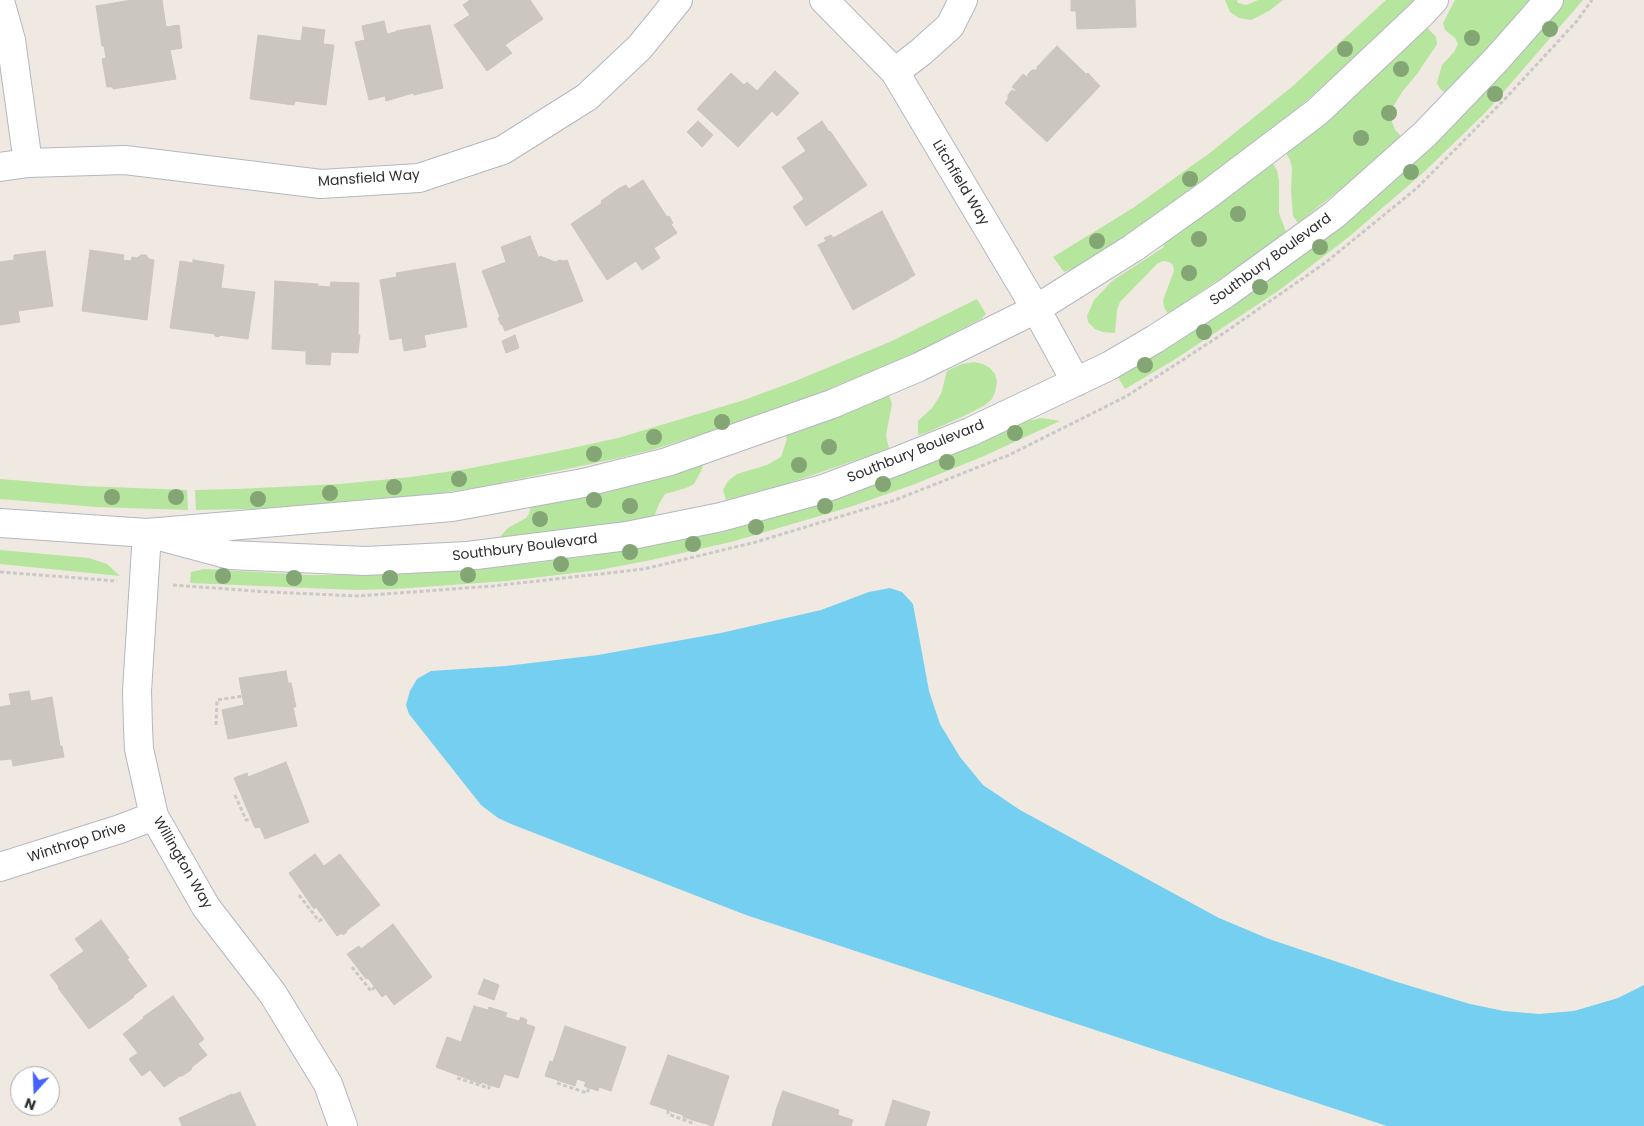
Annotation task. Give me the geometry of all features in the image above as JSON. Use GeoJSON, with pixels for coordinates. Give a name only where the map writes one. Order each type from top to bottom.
{"type":"FeatureCollection","features":[{"type":"Feature","properties":{"kind":"street","name":"Mansfield Way"},"geometry":{"type":"LineString","coordinates":[[0,167],[28,163],[125,160],[321,184],[419,178],[503,150],[587,97],[640,47],[678,0]]}},
{"type":"Feature","properties":{"kind":"street"},"geometry":{"type":"LineString","coordinates":[[895,72],[950,26],[963,0]]}},
{"type":"Feature","properties":{"kind":"street","name":"Southbury Boulevard"},"geometry":{"type":"LineString","coordinates":[[0,523],[147,533],[452,507],[583,483],[667,462],[832,404],[919,367],[1036,309],[1133,248],[1206,196],[1317,112],[1434,0]]}},
{"type":"Feature","properties":{"kind":"street","name":"Southbury Boulevard"},"geometry":{"type":"LineString","coordinates":[[147,533],[230,556],[365,561],[468,556],[626,536],[721,517],[824,489],[970,432],[1109,366],[1225,294],[1334,215],[1426,134],[1496,60],[1549,0]]}},
{"type":"Feature","properties":{"kind":"street"},"geometry":{"type":"LineString","coordinates":[[0,1],[11,40],[28,163]]}},
{"type":"Feature","properties":{"kind":"street","name":"Litchfield Way"},"geometry":{"type":"LineString","coordinates":[[839,5],[895,72],[1036,309],[1076,382]]}},
{"type":"Feature","properties":{"kind":"street","name":"Willington Way"},"geometry":{"type":"LineString","coordinates":[[147,533],[137,700],[139,749],[154,816],[206,907],[273,994],[328,1084],[343,1126]]}},
{"type":"Feature","properties":{"kind":"street","name":"Winthrop Drive"},"geometry":{"type":"LineString","coordinates":[[0,867],[120,829],[154,816]]}},
{"type":"Feature","properties":{"kind":"path"},"geometry":{"type":"LineString","coordinates":[[1067,426],[1110,404]]}},
{"type":"Feature","properties":{"kind":"path"},"geometry":{"type":"LineString","coordinates":[[0,572],[121,581]]}},
{"type":"Feature","properties":{"kind":"path"},"geometry":{"type":"LineString","coordinates":[[216,725],[217,700],[243,696]]}},
{"type":"Feature","properties":{"kind":"path"},"geometry":{"type":"LineString","coordinates":[[235,795],[246,820],[252,819]]}},
{"type":"Feature","properties":{"kind":"path"},"geometry":{"type":"LineString","coordinates":[[299,895],[319,921],[324,918]]}},
{"type":"Feature","properties":{"kind":"path"},"geometry":{"type":"LineString","coordinates":[[352,967],[371,991],[376,988]]}},
{"type":"Feature","properties":{"kind":"path"},"geometry":{"type":"LineString","coordinates":[[457,1078],[489,1088],[489,1085]]}},
{"type":"Feature","properties":{"kind":"path"},"geometry":{"type":"LineString","coordinates":[[558,1083],[587,1093],[589,1088]]}},
{"type":"Feature","properties":{"kind":"path"},"geometry":{"type":"LineString","coordinates":[[668,1110],[668,1114],[695,1124]]}},
{"type":"Feature","properties":{"kind":"green space"},"geometry":{"type":"Polygon","coordinates":[[[1225,0],[1237,0],[1238,3],[1246,5],[1258,0],[1283,0],[1269,11],[1251,20],[1239,18],[1230,12],[1225,0]]]}},
{"type":"Feature","properties":{"kind":"green space"},"geometry":{"type":"Polygon","coordinates":[[[1386,0],[1414,0],[1341,71],[1265,136],[1211,178],[1121,240],[1080,266],[1064,272],[1053,257],[1133,208],[1211,152],[1294,85],[1386,0]]]}},
{"type":"Feature","properties":{"kind":"green space"},"geometry":{"type":"Polygon","coordinates":[[[1455,0],[1530,0],[1498,40],[1446,93],[1440,89],[1437,83],[1442,65],[1454,52],[1458,44],[1455,38],[1445,30],[1443,23],[1455,0]]]}},
{"type":"Feature","properties":{"kind":"green space"},"geometry":{"type":"Polygon","coordinates":[[[1564,0],[1583,0],[1487,111],[1425,171],[1350,236],[1281,289],[1174,360],[1125,389],[1118,377],[1124,372],[1431,146],[1509,66],[1564,0]]]}},
{"type":"Feature","properties":{"kind":"green space"},"geometry":{"type":"Polygon","coordinates":[[[1426,26],[1436,37],[1437,44],[1392,109],[1392,122],[1395,130],[1402,137],[1367,168],[1298,223],[1293,216],[1292,168],[1286,153],[1356,93],[1426,26]]]}},
{"type":"Feature","properties":{"kind":"green space"},"geometry":{"type":"Polygon","coordinates":[[[1273,164],[1277,170],[1279,181],[1279,213],[1286,232],[1168,314],[1163,300],[1174,271],[1173,265],[1163,261],[1157,264],[1120,302],[1117,310],[1115,333],[1095,329],[1088,322],[1087,316],[1094,300],[1112,281],[1164,247],[1163,244],[1273,164]]]}},
{"type":"Feature","properties":{"kind":"green space"},"geometry":{"type":"Polygon","coordinates":[[[977,299],[986,314],[981,319],[881,369],[751,419],[655,449],[481,487],[415,497],[295,508],[196,510],[195,490],[340,484],[411,477],[466,469],[618,438],[741,401],[793,382],[892,341],[977,299]]]}},
{"type":"Feature","properties":{"kind":"green space"},"geometry":{"type":"Polygon","coordinates":[[[974,362],[990,368],[995,374],[997,382],[992,399],[964,416],[918,435],[918,421],[932,408],[941,394],[947,371],[962,364],[974,362]]]}},
{"type":"Feature","properties":{"kind":"green space"},"geometry":{"type":"Polygon","coordinates":[[[889,395],[892,404],[886,435],[889,449],[783,485],[726,500],[723,490],[728,481],[737,474],[767,465],[781,457],[787,439],[785,435],[889,395]]]}},
{"type":"Feature","properties":{"kind":"green space"},"geometry":{"type":"Polygon","coordinates":[[[1042,418],[1060,421],[984,456],[915,484],[850,507],[731,542],[651,560],[599,570],[507,581],[395,589],[355,590],[190,583],[191,572],[204,569],[310,575],[363,575],[458,570],[535,563],[655,544],[848,493],[930,463],[1026,421],[1042,418]]]}},
{"type":"Feature","properties":{"kind":"green space"},"geometry":{"type":"Polygon","coordinates":[[[704,463],[694,484],[665,494],[654,517],[597,527],[497,540],[508,528],[526,518],[531,505],[704,463]]]}},
{"type":"Feature","properties":{"kind":"green space"},"geometry":{"type":"Polygon","coordinates":[[[0,479],[83,486],[187,490],[188,510],[97,507],[0,499],[0,479]]]}},
{"type":"Feature","properties":{"kind":"green space"},"geometry":{"type":"Polygon","coordinates":[[[0,550],[89,558],[107,564],[120,576],[0,564],[0,550]]]}},
{"type":"Feature","properties":{"kind":"water"},"geometry":{"type":"Polygon","coordinates":[[[890,588],[902,592],[913,604],[929,691],[940,724],[960,757],[983,785],[1020,810],[1219,918],[1269,939],[1397,982],[1470,1004],[1504,1011],[1539,1014],[1574,1011],[1618,998],[1644,985],[1644,1126],[1387,1126],[746,915],[498,818],[481,805],[409,714],[406,705],[410,691],[417,679],[431,671],[506,666],[598,655],[721,633],[821,610],[869,592],[890,588]]]}},
{"type":"Feature","properties":{"kind":"building"},"geometry":{"type":"Polygon","coordinates":[[[132,0],[162,0],[166,27],[179,25],[182,48],[170,50],[176,79],[113,89],[113,87],[107,87],[102,59],[106,58],[104,46],[102,46],[96,6],[132,0]]]}},
{"type":"Feature","properties":{"kind":"building"},"geometry":{"type":"Polygon","coordinates":[[[470,0],[530,0],[543,19],[505,45],[512,53],[487,71],[454,25],[470,15],[463,5],[470,0]]]}},
{"type":"Feature","properties":{"kind":"building"},"geometry":{"type":"Polygon","coordinates":[[[1071,0],[1135,0],[1136,27],[1077,29],[1076,11],[1071,11],[1071,0]]]}},
{"type":"Feature","properties":{"kind":"building"},"geometry":{"type":"Polygon","coordinates":[[[384,21],[387,34],[430,25],[443,88],[414,95],[413,93],[386,101],[385,96],[369,100],[355,42],[365,40],[362,26],[384,21]]]}},
{"type":"Feature","properties":{"kind":"building"},"geometry":{"type":"Polygon","coordinates":[[[303,27],[325,30],[323,44],[334,45],[326,105],[295,101],[294,105],[250,99],[258,35],[301,41],[303,27]]]}},
{"type":"Feature","properties":{"kind":"building"},"geometry":{"type":"Polygon","coordinates":[[[1057,46],[1100,86],[1047,142],[1005,103],[1012,90],[1016,92],[1012,87],[1023,74],[1028,78],[1028,74],[1032,70],[1037,70],[1037,67],[1057,46]]]}},
{"type":"Feature","properties":{"kind":"building"},"geometry":{"type":"Polygon","coordinates":[[[775,71],[799,93],[777,116],[772,111],[738,147],[697,109],[731,73],[744,85],[747,82],[757,91],[775,71]]]}},
{"type":"Feature","properties":{"kind":"building"},"geometry":{"type":"Polygon","coordinates":[[[698,121],[713,135],[702,147],[687,132],[698,121]]]}},
{"type":"Feature","properties":{"kind":"building"},"geometry":{"type":"Polygon","coordinates":[[[822,121],[867,185],[806,226],[793,207],[804,199],[782,167],[806,151],[797,138],[822,121]]]}},
{"type":"Feature","properties":{"kind":"building"},"geometry":{"type":"Polygon","coordinates":[[[643,180],[667,217],[669,216],[673,223],[671,224],[677,233],[654,248],[660,258],[642,270],[636,261],[607,280],[571,224],[602,203],[601,201],[618,189],[626,185],[629,189],[643,180]]]}},
{"type":"Feature","properties":{"kind":"building"},"geometry":{"type":"Polygon","coordinates":[[[882,211],[915,275],[853,310],[818,245],[826,241],[824,238],[831,235],[833,238],[882,211]]]}},
{"type":"Feature","properties":{"kind":"building"},"geometry":{"type":"Polygon","coordinates":[[[530,236],[539,259],[540,256],[555,262],[567,260],[583,301],[505,331],[498,318],[500,317],[482,271],[506,262],[501,247],[530,236]]]}},
{"type":"Feature","properties":{"kind":"building"},"geometry":{"type":"Polygon","coordinates":[[[90,250],[124,255],[123,260],[131,261],[132,257],[137,258],[141,255],[146,255],[149,259],[154,260],[147,320],[82,311],[90,250]]]}},
{"type":"Feature","properties":{"kind":"building"},"geometry":{"type":"Polygon","coordinates":[[[45,251],[53,306],[18,311],[20,322],[0,325],[0,262],[14,260],[14,255],[45,251]]]}},
{"type":"Feature","properties":{"kind":"building"},"geometry":{"type":"Polygon","coordinates":[[[193,260],[224,265],[221,288],[255,292],[248,339],[219,335],[219,337],[215,336],[215,334],[170,328],[180,261],[193,263],[193,260]]]}},
{"type":"Feature","properties":{"kind":"building"},"geometry":{"type":"Polygon","coordinates":[[[455,263],[467,327],[424,335],[426,347],[404,351],[402,338],[390,340],[380,280],[397,277],[396,273],[455,263]]]}},
{"type":"Feature","properties":{"kind":"building"},"geometry":{"type":"Polygon","coordinates":[[[275,281],[318,284],[318,286],[330,287],[331,282],[359,283],[358,335],[360,335],[358,353],[331,352],[330,365],[306,364],[306,351],[272,349],[275,281]]]}},
{"type":"Feature","properties":{"kind":"building"},"geometry":{"type":"Polygon","coordinates":[[[515,335],[519,348],[506,353],[502,341],[515,335]]]}},
{"type":"Feature","properties":{"kind":"building"},"geometry":{"type":"Polygon","coordinates":[[[286,671],[288,683],[291,683],[296,707],[293,707],[297,726],[228,739],[222,710],[244,705],[239,678],[286,671]]]}},
{"type":"Feature","properties":{"kind":"building"},"geometry":{"type":"Polygon","coordinates":[[[29,691],[31,701],[52,697],[60,746],[62,746],[64,757],[13,766],[12,759],[0,760],[0,707],[11,705],[9,694],[29,691]]]}},
{"type":"Feature","properties":{"kind":"building"},"geometry":{"type":"Polygon","coordinates":[[[286,762],[309,822],[265,839],[260,827],[255,828],[234,778],[247,773],[248,777],[286,762]]]}},
{"type":"Feature","properties":{"kind":"building"},"geometry":{"type":"Polygon","coordinates":[[[315,854],[324,866],[340,854],[380,905],[343,935],[342,933],[337,936],[316,907],[314,909],[289,873],[315,854]]]}},
{"type":"Feature","properties":{"kind":"building"},"geometry":{"type":"Polygon","coordinates":[[[101,920],[147,986],[89,1029],[50,975],[84,951],[75,939],[101,920]]]}},
{"type":"Feature","properties":{"kind":"building"},"geometry":{"type":"Polygon","coordinates":[[[393,924],[432,977],[394,1005],[386,994],[382,997],[347,954],[359,946],[361,949],[393,924]]]}},
{"type":"Feature","properties":{"kind":"building"},"geometry":{"type":"Polygon","coordinates":[[[484,979],[499,985],[494,1000],[478,994],[484,979]]]}},
{"type":"Feature","properties":{"kind":"building"},"geometry":{"type":"Polygon","coordinates":[[[173,996],[204,1039],[198,1044],[207,1055],[192,1067],[191,1070],[164,1087],[150,1070],[142,1076],[129,1059],[138,1053],[123,1034],[173,996]]]}},
{"type":"Feature","properties":{"kind":"building"},"geometry":{"type":"Polygon","coordinates":[[[474,1006],[488,1010],[489,1007],[507,1013],[505,1017],[519,1021],[521,1017],[527,1020],[526,1024],[535,1027],[518,1078],[504,1074],[499,1088],[481,1082],[481,1084],[436,1067],[447,1037],[461,1042],[474,1006]]]}},
{"type":"Feature","properties":{"kind":"building"},"geometry":{"type":"Polygon","coordinates":[[[565,1026],[626,1047],[611,1091],[599,1087],[598,1091],[584,1086],[586,1082],[577,1079],[575,1086],[545,1076],[550,1061],[553,1062],[565,1026]]]}},
{"type":"Feature","properties":{"kind":"building"},"geometry":{"type":"Polygon","coordinates":[[[668,1055],[729,1076],[713,1126],[650,1104],[668,1055]]]}},
{"type":"Feature","properties":{"kind":"building"},"geometry":{"type":"Polygon","coordinates":[[[783,1091],[839,1110],[838,1115],[853,1120],[851,1126],[772,1126],[783,1091]]]}},
{"type":"Feature","properties":{"kind":"building"},"geometry":{"type":"Polygon","coordinates":[[[240,1092],[256,1126],[182,1126],[179,1118],[240,1092]]]}},
{"type":"Feature","properties":{"kind":"building"},"geometry":{"type":"Polygon","coordinates":[[[893,1100],[930,1112],[926,1126],[885,1126],[893,1100]]]}}]}
